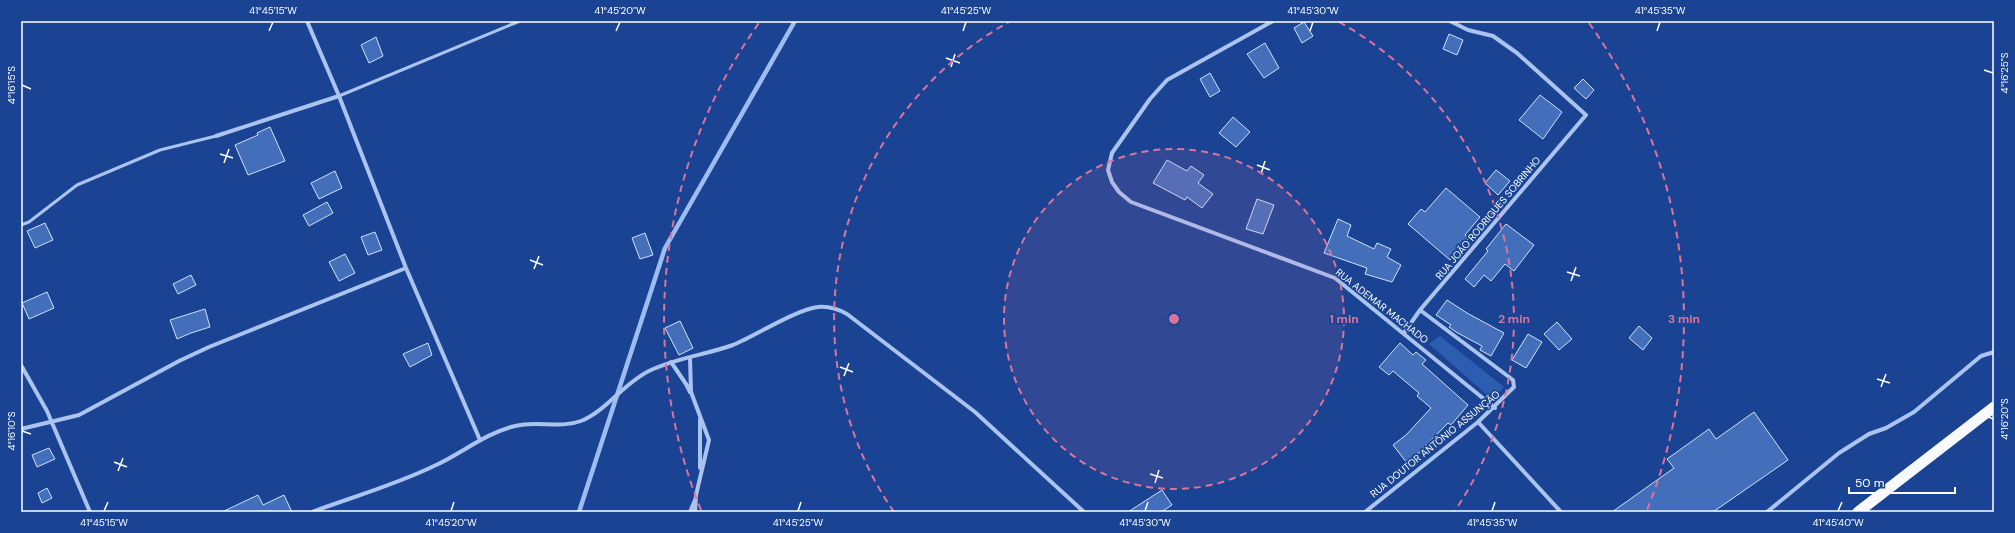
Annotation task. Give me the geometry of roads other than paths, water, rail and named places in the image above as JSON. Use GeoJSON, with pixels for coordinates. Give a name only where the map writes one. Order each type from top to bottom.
{"type":"FeatureCollection","features":[{"type":"Feature","properties":{"kind":"highway"},"geometry":{"type":"LineString","coordinates":[[1858,512],[1994,407]]}},
{"type":"Feature","properties":{"kind":"street"},"geometry":{"type":"LineString","coordinates":[[307,21],[339,96],[406,268],[480,440]]}},
{"type":"Feature","properties":{"kind":"street","name":"RUA ADEMAR MACHADO"},"geometry":{"type":"LineString","coordinates":[[1273,21],[1167,80],[1150,99],[1112,153],[1108,170],[1112,182],[1119,192],[1131,202],[1336,278],[1495,408]]}},
{"type":"Feature","properties":{"kind":"street","name":"RUA JOÃO RODRIGUES SOBRINHO"},"geometry":{"type":"LineString","coordinates":[[1404,333],[1420,310],[1586,114],[1517,53],[1493,36],[1468,30],[1450,21]]}},
{"type":"Feature","properties":{"kind":"street"},"geometry":{"type":"LineString","coordinates":[[216,136],[339,96]]}},
{"type":"Feature","properties":{"kind":"street"},"geometry":{"type":"LineString","coordinates":[[21,429],[79,416],[179,361],[209,347],[406,268]]}},
{"type":"Feature","properties":{"kind":"street"},"geometry":{"type":"LineString","coordinates":[[312,512],[432,467],[456,456],[480,440],[516,425],[565,424],[580,421],[590,416],[631,381],[649,370],[737,343],[802,312],[818,307],[829,307],[847,314],[976,412],[1084,512]]}},
{"type":"Feature","properties":{"kind":"street","name":"RUA DOUTOR ANTÔNIO ASSUNÇÃO"},"geometry":{"type":"LineString","coordinates":[[1365,512],[1495,408],[1514,387],[1513,380],[1420,310]]}},
{"type":"Feature","properties":{"kind":"street"},"geometry":{"type":"LineString","coordinates":[[1767,512],[1839,453],[1869,434],[1906,418],[1981,356],[1994,352]]}},
{"type":"Feature","properties":{"kind":"street"},"geometry":{"type":"LineString","coordinates":[[690,358],[691,392],[709,440],[696,496],[695,512]]}},
{"type":"Feature","properties":{"kind":"street"},"geometry":{"type":"LineString","coordinates":[[671,362],[686,384],[700,418],[701,455],[699,490],[690,512]]}},
{"type":"Feature","properties":{"kind":"street"},"geometry":{"type":"LineString","coordinates":[[21,365],[47,411],[50,423],[90,512]]}},
{"type":"Feature","properties":{"kind":"street"},"geometry":{"type":"LineString","coordinates":[[1478,422],[1561,512]]}},
{"type":"Feature","properties":{"kind":"lane"},"geometry":{"type":"LineString","coordinates":[[339,96],[520,21]]}},
{"type":"Feature","properties":{"kind":"lane"},"geometry":{"type":"LineString","coordinates":[[21,225],[29,222],[77,185],[160,150],[216,136]]}},
{"type":"Feature","properties":{"kind":"waterway"},"geometry":{"type":"LineString","coordinates":[[579,512],[665,248],[795,21]]}}]}
